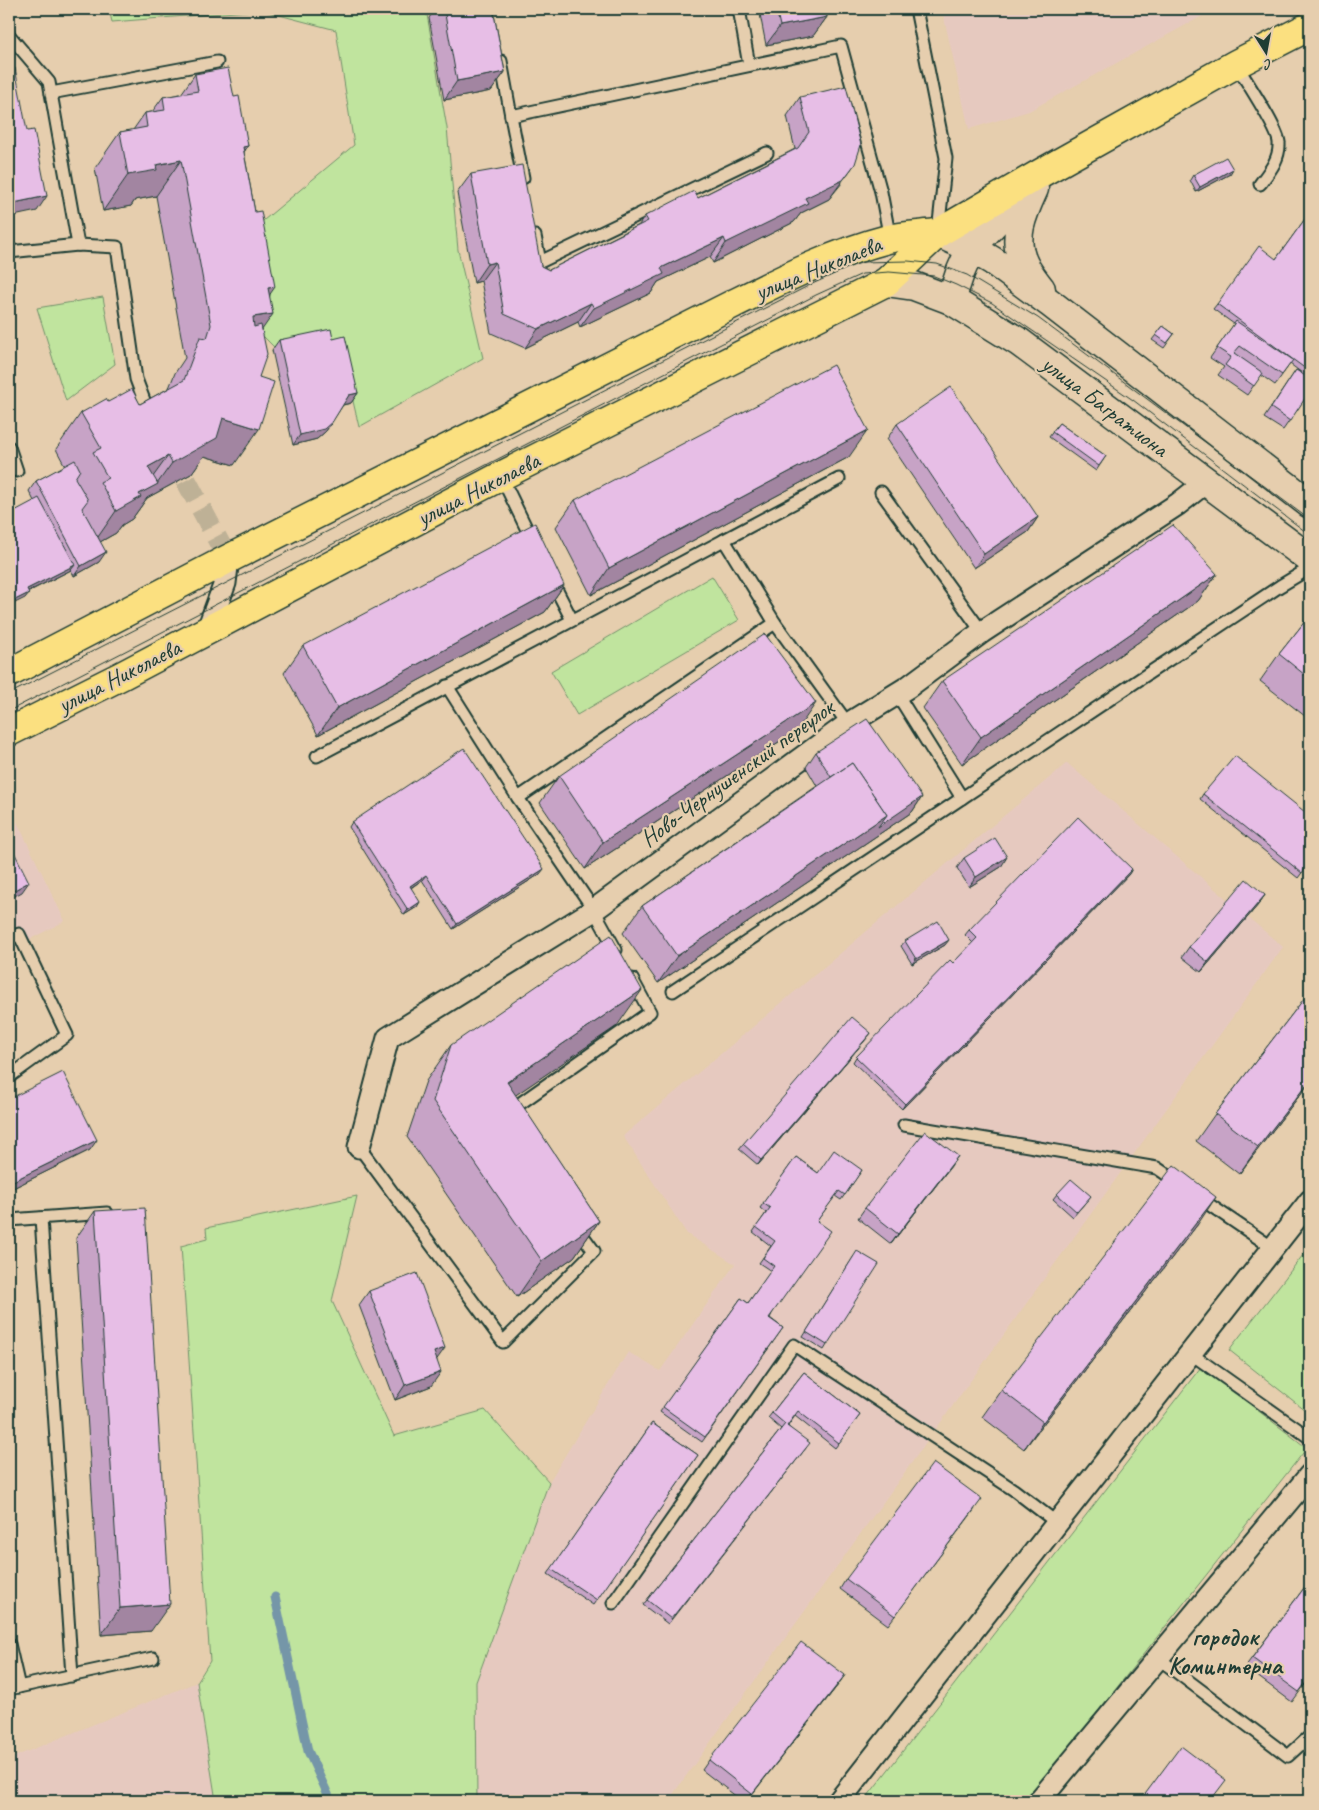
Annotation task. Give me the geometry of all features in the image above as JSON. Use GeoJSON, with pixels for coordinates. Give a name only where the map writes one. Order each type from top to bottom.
{"type":"FeatureCollection","features":[{"type":"Feature","properties":{"kind":"main road","name":"улица Николаева"},"geometry":{"type":"LineString","coordinates":[[9,732],[121,676],[500,476],[886,282],[938,233],[1041,172],[1236,64],[1310,26]]}},
{"type":"Feature","properties":{"kind":"main road"},"geometry":{"type":"LineString","coordinates":[[951,300],[971,248],[1041,172]]}},
{"type":"Feature","properties":{"kind":"main road"},"geometry":{"type":"LineString","coordinates":[[1041,172],[1023,214],[1018,231],[1018,248],[1024,264],[1050,303]]}},
{"type":"Feature","properties":{"kind":"main road","name":"улица Николаева"},"geometry":{"type":"LineString","coordinates":[[9,673],[228,559],[809,267],[857,248],[890,239],[938,233]]}},
{"type":"Feature","properties":{"kind":"main road","name":"улица Багратиона"},"geometry":{"type":"LineString","coordinates":[[938,233],[971,248],[993,261],[1310,504]]}},
{"type":"Feature","properties":{"kind":"main road","name":"улица Багратиона"},"geometry":{"type":"LineString","coordinates":[[886,282],[914,286],[951,300],[1019,342],[1310,559]]}},
{"type":"Feature","properties":{"kind":"street","name":"Ново-Чернушенский переулок"},"geometry":{"type":"LineString","coordinates":[[359,1147],[388,1038],[594,910],[848,724],[897,694],[982,632],[1178,504],[1206,482]]}},
{"type":"Feature","properties":{"kind":"street"},"geometry":{"type":"LineString","coordinates":[[208,629],[225,583],[228,559]]}},
{"type":"Feature","properties":{"kind":"street"},"geometry":{"type":"LineString","coordinates":[[839,1801],[1310,1201]]}},
{"type":"Feature","properties":{"kind":"street"},"geometry":{"type":"LineString","coordinates":[[1039,1801],[1310,1474]]}},
{"type":"Feature","properties":{"kind":"lane"},"geometry":{"type":"LineString","coordinates":[[739,9],[749,65]]}},
{"type":"Feature","properties":{"kind":"lane"},"geometry":{"type":"LineString","coordinates":[[916,9],[946,158],[938,233]]}},
{"type":"Feature","properties":{"kind":"lane"},"geometry":{"type":"LineString","coordinates":[[9,35],[48,82],[78,245]]}},
{"type":"Feature","properties":{"kind":"lane"},"geometry":{"type":"LineString","coordinates":[[511,116],[841,46],[881,192],[890,239]]}},
{"type":"Feature","properties":{"kind":"lane"},"geometry":{"type":"LineString","coordinates":[[499,48],[527,194]]}},
{"type":"Feature","properties":{"kind":"lane"},"geometry":{"type":"LineString","coordinates":[[51,93],[217,62]]}},
{"type":"Feature","properties":{"kind":"lane"},"geometry":{"type":"LineString","coordinates":[[1236,64],[1271,124],[1279,142],[1275,164],[1260,184]]}},
{"type":"Feature","properties":{"kind":"lane"},"geometry":{"type":"LineString","coordinates":[[532,223],[540,262],[767,153]]}},
{"type":"Feature","properties":{"kind":"lane"},"geometry":{"type":"LineString","coordinates":[[9,252],[78,245],[117,247],[136,379],[145,403]]}},
{"type":"Feature","properties":{"kind":"lane"},"geometry":{"type":"LineString","coordinates":[[9,447],[17,471]]}},
{"type":"Feature","properties":{"kind":"lane"},"geometry":{"type":"LineString","coordinates":[[500,476],[536,549]]}},
{"type":"Feature","properties":{"kind":"lane"},"geometry":{"type":"LineString","coordinates":[[317,756],[839,479]]}},
{"type":"Feature","properties":{"kind":"lane"},"geometry":{"type":"LineString","coordinates":[[881,492],[982,632]]}},
{"type":"Feature","properties":{"kind":"lane"},"geometry":{"type":"LineString","coordinates":[[724,540],[775,623],[848,724]]}},
{"type":"Feature","properties":{"kind":"lane"},"geometry":{"type":"LineString","coordinates":[[545,567],[572,620]]}},
{"type":"Feature","properties":{"kind":"lane"},"geometry":{"type":"LineString","coordinates":[[673,991],[1144,676],[1310,568]]}},
{"type":"Feature","properties":{"kind":"lane"},"geometry":{"type":"LineString","coordinates":[[518,798],[775,623]]}},
{"type":"Feature","properties":{"kind":"lane"},"geometry":{"type":"LineString","coordinates":[[447,686],[518,798],[594,910],[650,1012],[497,1120]]}},
{"type":"Feature","properties":{"kind":"lane"},"geometry":{"type":"LineString","coordinates":[[897,694],[962,798]]}},
{"type":"Feature","properties":{"kind":"lane"},"geometry":{"type":"LineString","coordinates":[[9,939],[19,934],[67,1035],[9,1077]]}},
{"type":"Feature","properties":{"kind":"lane"},"geometry":{"type":"LineString","coordinates":[[904,1125],[1157,1168],[1273,1248]]}},
{"type":"Feature","properties":{"kind":"lane"},"geometry":{"type":"LineString","coordinates":[[359,1147],[503,1342],[594,1251],[571,1220]]}},
{"type":"Feature","properties":{"kind":"lane"},"geometry":{"type":"LineString","coordinates":[[9,1220],[116,1212]]}},
{"type":"Feature","properties":{"kind":"lane"},"geometry":{"type":"LineString","coordinates":[[41,1218],[72,1676]]}},
{"type":"Feature","properties":{"kind":"lane"},"geometry":{"type":"LineString","coordinates":[[613,1603],[794,1345],[1014,1490],[1057,1523]]}},
{"type":"Feature","properties":{"kind":"lane"},"geometry":{"type":"LineString","coordinates":[[1190,1354],[1310,1438]]}},
{"type":"Feature","properties":{"kind":"lane"},"geometry":{"type":"LineString","coordinates":[[9,1644],[14,1688],[153,1658]]}},
{"type":"Feature","properties":{"kind":"lane"},"geometry":{"type":"LineString","coordinates":[[1158,1658],[1288,1756],[1310,1736]]}},
{"type":"Feature","properties":{"kind":"shaded area"},"geometry":{"type":"Polygon","coordinates":[[[942,9],[1215,9],[1029,111],[969,129],[942,9]]]}},
{"type":"Feature","properties":{"kind":"shaded area"},"geometry":{"type":"Polygon","coordinates":[[[1067,763],[1283,947],[668,1801],[477,1801],[476,1682],[549,1482],[628,1352],[660,1371],[735,1264],[687,1234],[623,1136],[1067,763]]]}},
{"type":"Feature","properties":{"kind":"shaded area"},"geometry":{"type":"Polygon","coordinates":[[[9,805],[65,921],[9,950],[9,805]]]}},
{"type":"Feature","properties":{"kind":"shaded area"},"geometry":{"type":"Polygon","coordinates":[[[197,1682],[216,1801],[9,1801],[9,1759],[197,1682]]]}},
{"type":"Feature","properties":{"kind":"green space"},"geometry":{"type":"Polygon","coordinates":[[[109,9],[426,9],[447,128],[458,250],[483,358],[359,427],[340,345],[275,348],[262,335],[246,235],[354,145],[336,30],[260,10],[112,22],[109,9]]]}},
{"type":"Feature","properties":{"kind":"green space"},"geometry":{"type":"Polygon","coordinates":[[[103,297],[115,364],[66,401],[37,308],[103,297]]]}},
{"type":"Feature","properties":{"kind":"green space"},"geometry":{"type":"Polygon","coordinates":[[[712,576],[739,620],[577,715],[551,671],[712,576]]]}},
{"type":"Feature","properties":{"kind":"green space"},"geometry":{"type":"Polygon","coordinates":[[[357,1196],[332,1301],[394,1436],[485,1410],[549,1482],[476,1682],[477,1801],[216,1801],[197,1682],[210,1661],[181,1246],[207,1239],[206,1228],[357,1196]]]}},
{"type":"Feature","properties":{"kind":"green space"},"geometry":{"type":"Polygon","coordinates":[[[1310,1246],[1310,1414],[1229,1350],[1310,1246]]]}},
{"type":"Feature","properties":{"kind":"green space"},"geometry":{"type":"Polygon","coordinates":[[[1201,1367],[1307,1448],[1027,1801],[864,1801],[1201,1367]]]}},
{"type":"Feature","properties":{"kind":"building"},"geometry":{"type":"Polygon","coordinates":[[[444,9],[493,9],[505,72],[457,81],[444,9]]]}},
{"type":"Feature","properties":{"kind":"building"},"geometry":{"type":"Polygon","coordinates":[[[776,9],[825,9],[827,17],[780,26],[776,9]]]}},
{"type":"Feature","properties":{"kind":"building"},"geometry":{"type":"Polygon","coordinates":[[[15,68],[27,131],[34,130],[47,196],[9,204],[9,69],[15,68]]]}},
{"type":"Feature","properties":{"kind":"building"},"geometry":{"type":"Polygon","coordinates":[[[228,68],[234,97],[239,96],[248,146],[243,147],[255,212],[261,211],[275,287],[268,288],[273,314],[253,317],[254,327],[261,325],[267,354],[259,377],[274,382],[259,429],[223,418],[217,438],[172,463],[168,456],[148,467],[158,484],[139,494],[141,497],[116,511],[100,482],[108,478],[93,452],[101,448],[81,413],[106,399],[108,402],[132,389],[140,404],[184,380],[200,337],[207,338],[211,325],[181,160],[156,165],[157,170],[128,175],[120,132],[147,127],[145,113],[165,110],[163,97],[198,91],[195,74],[228,68]]]}},
{"type":"Feature","properties":{"kind":"building"},"geometry":{"type":"Polygon","coordinates":[[[846,86],[861,145],[855,164],[843,180],[805,198],[808,203],[726,243],[724,238],[661,268],[664,274],[594,308],[591,303],[538,329],[504,314],[495,262],[487,264],[471,174],[522,165],[541,266],[549,270],[648,221],[645,216],[694,191],[698,198],[798,148],[809,132],[800,97],[846,86]]]}},
{"type":"Feature","properties":{"kind":"building"},"geometry":{"type":"Polygon","coordinates":[[[1226,157],[1233,169],[1200,187],[1193,175],[1226,157]]]}},
{"type":"Feature","properties":{"kind":"building"},"geometry":{"type":"Polygon","coordinates":[[[1310,212],[1310,297],[1307,301],[1310,303],[1310,372],[1217,304],[1259,246],[1276,259],[1310,212]]]}},
{"type":"Feature","properties":{"kind":"building"},"geometry":{"type":"Polygon","coordinates":[[[1236,321],[1293,360],[1282,375],[1240,346],[1234,353],[1263,373],[1254,386],[1225,365],[1231,357],[1217,348],[1236,321]]]}},
{"type":"Feature","properties":{"kind":"building"},"geometry":{"type":"Polygon","coordinates":[[[1163,326],[1174,334],[1167,343],[1156,335],[1163,326]]]}},
{"type":"Feature","properties":{"kind":"building"},"geometry":{"type":"Polygon","coordinates":[[[331,329],[333,339],[345,336],[358,393],[349,395],[333,421],[324,429],[300,435],[279,340],[331,329]]]}},
{"type":"Feature","properties":{"kind":"building"},"geometry":{"type":"Polygon","coordinates":[[[833,365],[868,430],[609,568],[575,500],[833,365]]]}},
{"type":"Feature","properties":{"kind":"building"},"geometry":{"type":"Polygon","coordinates":[[[1296,370],[1310,379],[1310,391],[1290,421],[1271,408],[1296,370]]]}},
{"type":"Feature","properties":{"kind":"building"},"geometry":{"type":"Polygon","coordinates":[[[951,387],[1038,517],[984,554],[897,424],[951,387]]]}},
{"type":"Feature","properties":{"kind":"building"},"geometry":{"type":"Polygon","coordinates":[[[1059,423],[1106,456],[1099,466],[1052,432],[1059,423]]]}},
{"type":"Feature","properties":{"kind":"building"},"geometry":{"type":"Polygon","coordinates":[[[75,460],[80,470],[75,478],[88,500],[82,508],[106,552],[81,566],[36,481],[75,460]]]}},
{"type":"Feature","properties":{"kind":"building"},"geometry":{"type":"Polygon","coordinates":[[[39,498],[75,565],[27,589],[29,593],[9,603],[9,514],[39,498]]]}},
{"type":"Feature","properties":{"kind":"building"},"geometry":{"type":"Polygon","coordinates":[[[535,523],[564,585],[337,708],[303,646],[535,523]]]}},
{"type":"Feature","properties":{"kind":"building"},"geometry":{"type":"Polygon","coordinates":[[[1173,525],[1217,574],[981,737],[942,681],[1173,525]]]}},
{"type":"Feature","properties":{"kind":"building"},"geometry":{"type":"Polygon","coordinates":[[[1310,615],[1310,679],[1279,654],[1310,615]]]}},
{"type":"Feature","properties":{"kind":"building"},"geometry":{"type":"Polygon","coordinates":[[[765,634],[816,703],[603,842],[559,776],[765,634]]]}},
{"type":"Feature","properties":{"kind":"building"},"geometry":{"type":"Polygon","coordinates":[[[867,719],[922,797],[878,827],[887,815],[852,763],[831,777],[816,752],[867,719]]]}},
{"type":"Feature","properties":{"kind":"building"},"geometry":{"type":"Polygon","coordinates":[[[464,748],[544,869],[457,924],[426,875],[410,886],[420,902],[408,910],[352,822],[464,748]]]}},
{"type":"Feature","properties":{"kind":"building"},"geometry":{"type":"Polygon","coordinates":[[[1235,756],[1310,816],[1310,862],[1302,873],[1203,794],[1235,756]]]}},
{"type":"Feature","properties":{"kind":"building"},"geometry":{"type":"Polygon","coordinates":[[[852,763],[887,815],[677,956],[642,906],[852,763]]]}},
{"type":"Feature","properties":{"kind":"building"},"geometry":{"type":"Polygon","coordinates":[[[1078,817],[1132,869],[905,1104],[856,1057],[950,960],[953,963],[977,938],[969,930],[1078,817]]]}},
{"type":"Feature","properties":{"kind":"building"},"geometry":{"type":"Polygon","coordinates":[[[995,838],[1007,857],[976,877],[964,858],[995,838]]]}},
{"type":"Feature","properties":{"kind":"building"},"geometry":{"type":"Polygon","coordinates":[[[9,842],[29,882],[9,893],[9,842]]]}},
{"type":"Feature","properties":{"kind":"building"},"geometry":{"type":"Polygon","coordinates":[[[1246,879],[1265,895],[1208,962],[1189,947],[1246,879]]]}},
{"type":"Feature","properties":{"kind":"building"},"geometry":{"type":"Polygon","coordinates":[[[938,921],[949,940],[916,959],[905,941],[938,921]]]}},
{"type":"Feature","properties":{"kind":"building"},"geometry":{"type":"Polygon","coordinates":[[[611,935],[642,990],[507,1082],[599,1221],[542,1261],[433,1101],[451,1045],[611,935]]]}},
{"type":"Feature","properties":{"kind":"building"},"geometry":{"type":"Polygon","coordinates":[[[1310,991],[1310,1080],[1258,1147],[1215,1114],[1310,991]]]}},
{"type":"Feature","properties":{"kind":"building"},"geometry":{"type":"Polygon","coordinates":[[[852,1017],[871,1033],[761,1160],[743,1144],[852,1017]]]}},
{"type":"Feature","properties":{"kind":"building"},"geometry":{"type":"Polygon","coordinates":[[[63,1072],[97,1140],[11,1182],[9,1176],[9,1099],[63,1072]]]}},
{"type":"Feature","properties":{"kind":"building"},"geometry":{"type":"Polygon","coordinates":[[[925,1131],[958,1156],[898,1234],[865,1208],[925,1131]]]}},
{"type":"Feature","properties":{"kind":"building"},"geometry":{"type":"Polygon","coordinates":[[[834,1150],[862,1170],[845,1195],[839,1191],[817,1221],[831,1231],[769,1318],[783,1328],[705,1437],[663,1407],[741,1298],[748,1303],[774,1266],[763,1258],[775,1241],[756,1227],[770,1208],[763,1203],[796,1157],[818,1173],[834,1150]]]}},
{"type":"Feature","properties":{"kind":"building"},"geometry":{"type":"Polygon","coordinates":[[[1174,1165],[1216,1197],[1043,1422],[1001,1390],[1174,1165]]]}},
{"type":"Feature","properties":{"kind":"building"},"geometry":{"type":"Polygon","coordinates":[[[1071,1179],[1091,1196],[1077,1212],[1057,1194],[1071,1179]]]}},
{"type":"Feature","properties":{"kind":"building"},"geometry":{"type":"Polygon","coordinates":[[[145,1208],[170,1604],[120,1608],[95,1211],[145,1208]]]}},
{"type":"Feature","properties":{"kind":"building"},"geometry":{"type":"Polygon","coordinates":[[[857,1251],[879,1264],[827,1345],[806,1332],[857,1251]]]}},
{"type":"Feature","properties":{"kind":"building"},"geometry":{"type":"Polygon","coordinates":[[[417,1273],[445,1348],[434,1352],[441,1372],[405,1385],[369,1291],[417,1273]]]}},
{"type":"Feature","properties":{"kind":"building"},"geometry":{"type":"Polygon","coordinates":[[[804,1372],[860,1415],[839,1443],[798,1411],[787,1426],[810,1443],[671,1619],[647,1600],[785,1424],[772,1413],[804,1372]]]}},
{"type":"Feature","properties":{"kind":"building"},"geometry":{"type":"Polygon","coordinates":[[[652,1423],[698,1455],[597,1600],[551,1569],[652,1423]]]}},
{"type":"Feature","properties":{"kind":"building"},"geometry":{"type":"Polygon","coordinates":[[[933,1463],[982,1499],[895,1616],[846,1579],[933,1463]]]}},
{"type":"Feature","properties":{"kind":"building"},"geometry":{"type":"Polygon","coordinates":[[[1310,1580],[1310,1677],[1299,1692],[1252,1658],[1310,1580]]]}},
{"type":"Feature","properties":{"kind":"building"},"geometry":{"type":"Polygon","coordinates":[[[801,1642],[845,1675],[752,1794],[709,1760],[801,1642]]]}},
{"type":"Feature","properties":{"kind":"building"},"geometry":{"type":"Polygon","coordinates":[[[1181,1746],[1226,1780],[1210,1801],[1140,1801],[1181,1746]]]}},
{"type":"Feature","properties":{"kind":"waterway"},"geometry":{"type":"LineString","coordinates":[[275,1597],[308,1751],[331,1801]]}},
{"type":"Feature","properties":{"kind":"tunnel"},"geometry":{"type":"LineString","coordinates":[[171,452],[228,559]]}},
{"type":"Feature","properties":{"kind":"tram line"},"geometry":{"type":"LineString","coordinates":[[9,694],[810,285],[861,262],[908,261],[937,264],[967,275],[1038,318],[1310,520]]}},
{"type":"Feature","properties":{"kind":"tram line"},"geometry":{"type":"LineString","coordinates":[[9,711],[816,295],[862,274],[889,272],[934,276],[992,303],[1133,400],[1310,535]]}},
{"type":"Feature","properties":{"kind":"district","name":"городок Коминтерна"},"geometry":{"type":"Point","coordinates":[1225,1650]}}]}
